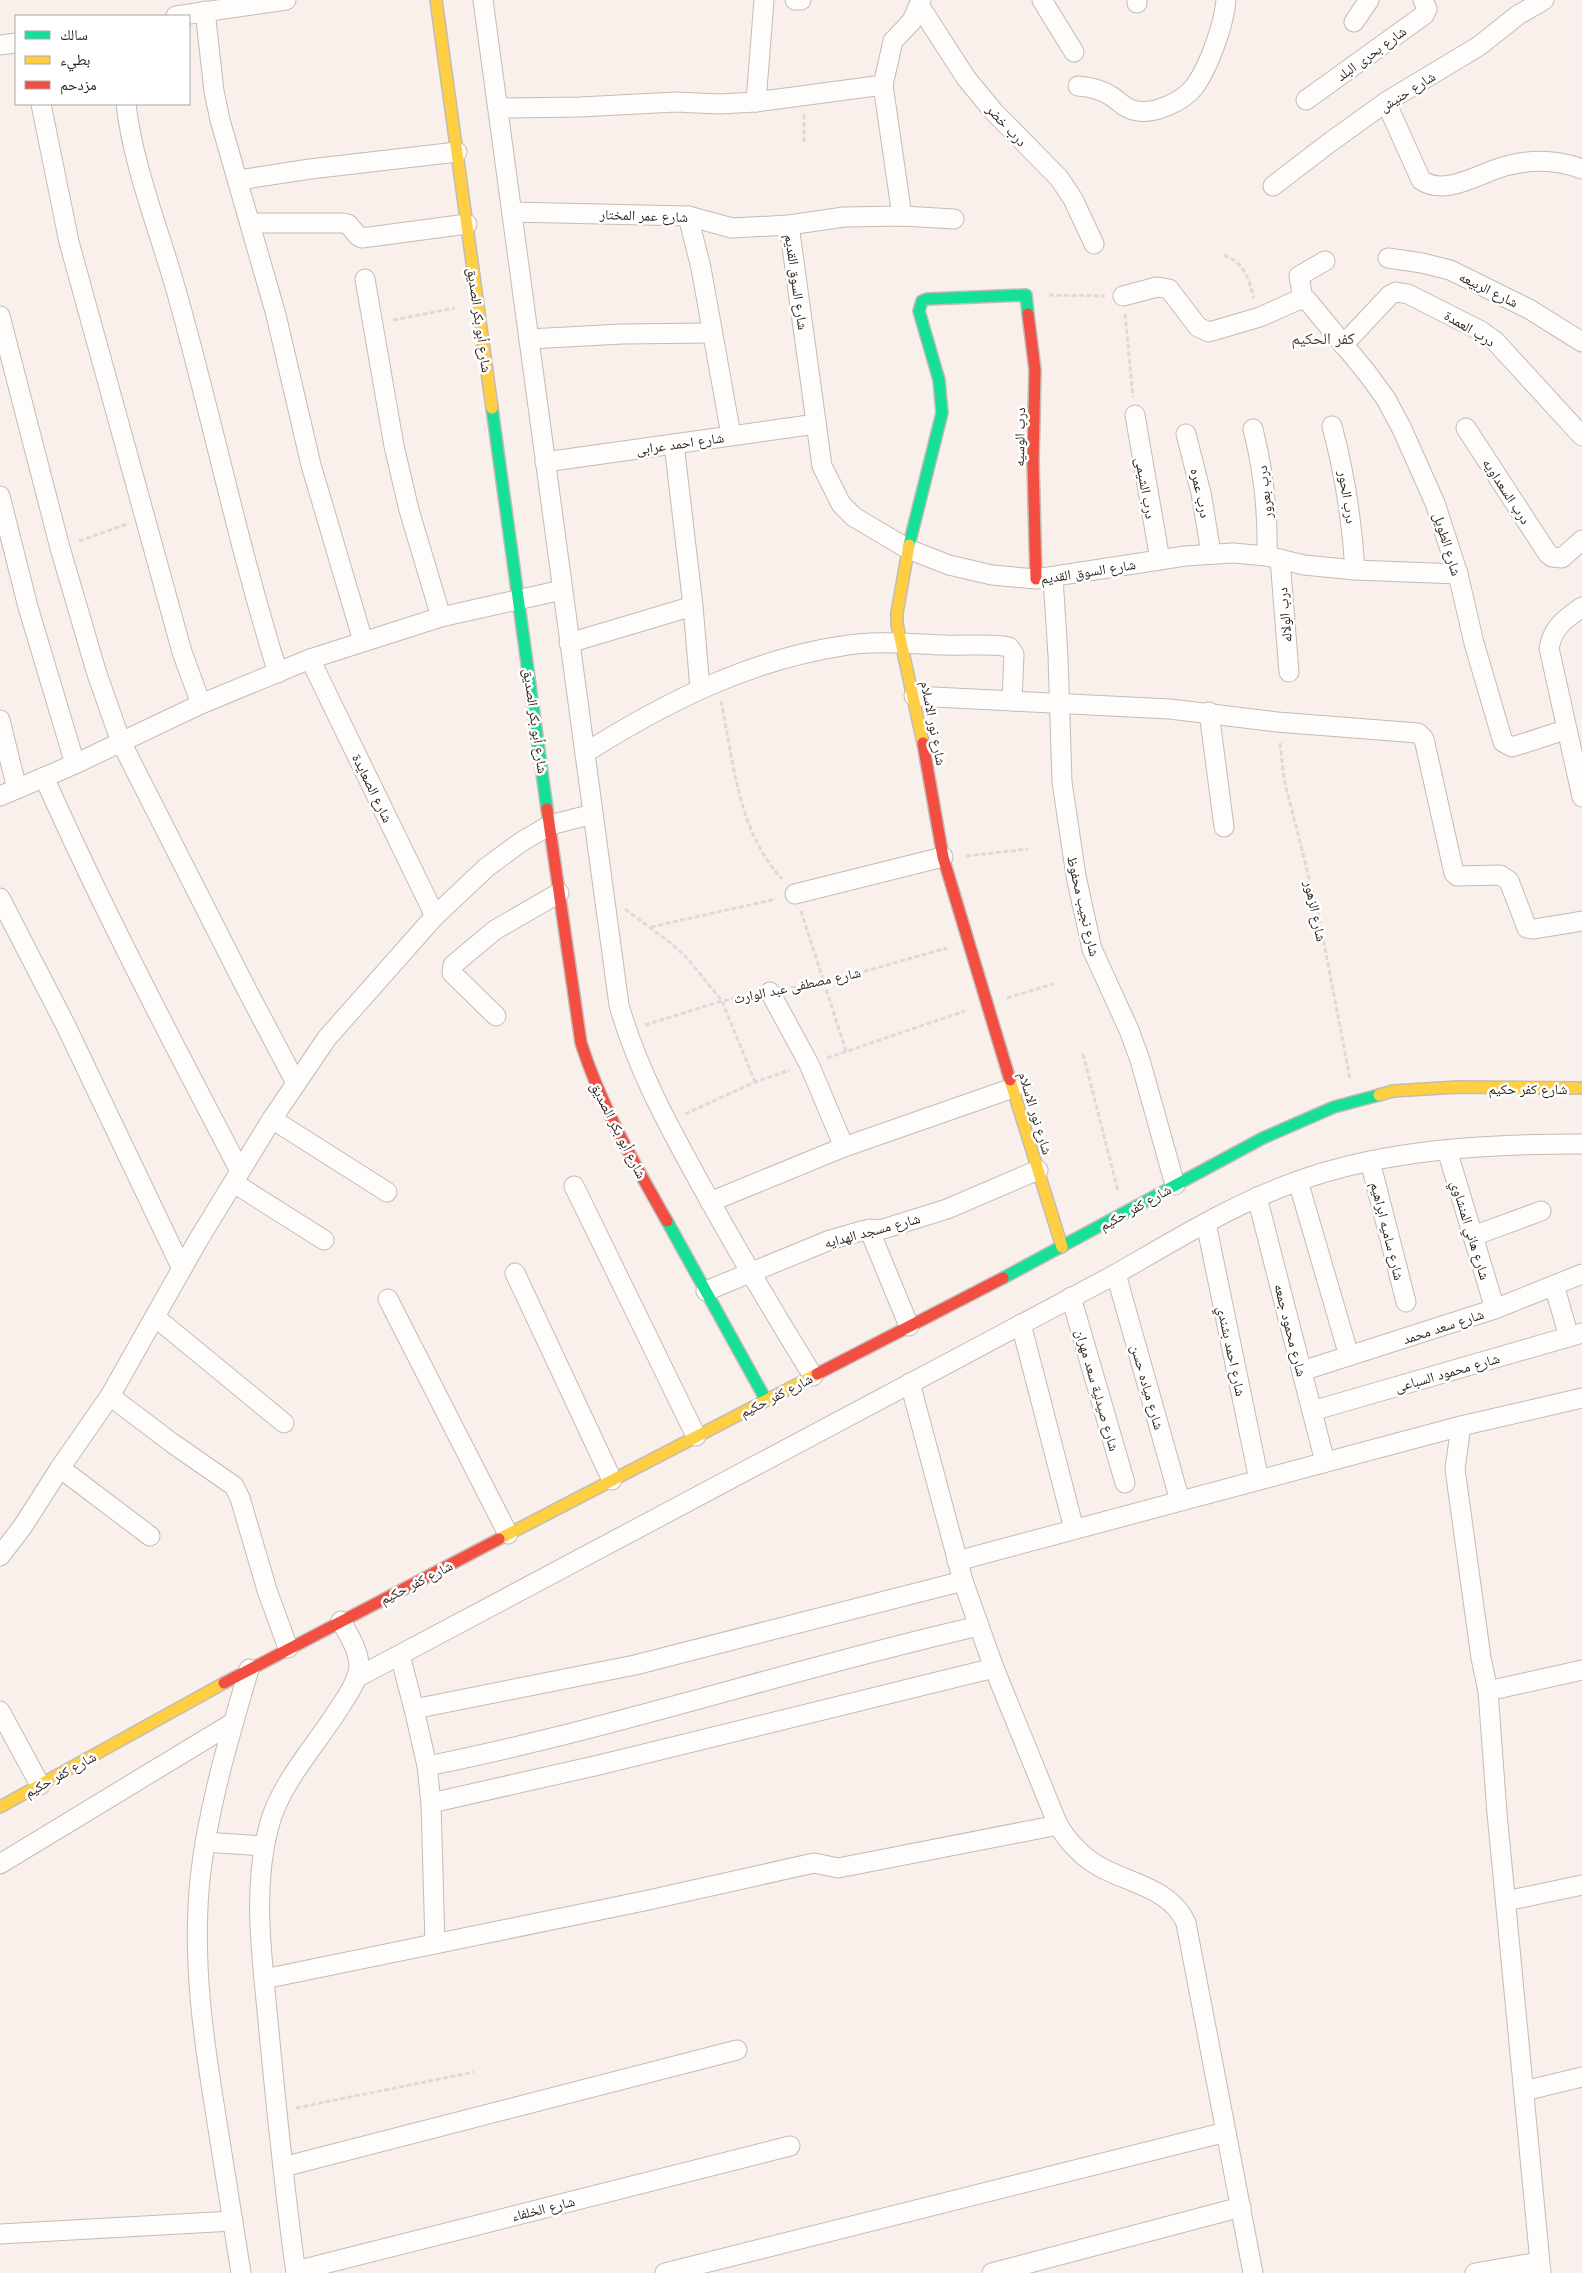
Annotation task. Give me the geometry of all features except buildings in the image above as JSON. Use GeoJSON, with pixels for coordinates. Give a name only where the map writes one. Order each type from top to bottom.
{"type":"FeatureCollection","features":[{"type":"Feature","properties":{"kind":"street"},"geometry":{"type":"LineString","coordinates":[[182,15],[286,0]]}},
{"type":"Feature","properties":{"kind":"street","name":"شارع أبو بكر الصديق"},"geometry":{"type":"LineString","coordinates":[[436,0],[558,893],[581,1043],[592,1077],[618,1132],[766,1400]]}},
{"type":"Feature","properties":{"kind":"street"},"geometry":{"type":"LineString","coordinates":[[483,0],[618,1005],[626,1031],[666,1122],[750,1273],[813,1376]]}},
{"type":"Feature","properties":{"kind":"street"},"geometry":{"type":"LineString","coordinates":[[756,102],[764,0]]}},
{"type":"Feature","properties":{"kind":"street"},"geometry":{"type":"LineString","coordinates":[[795,0],[801,0]]}},
{"type":"Feature","properties":{"kind":"street"},"geometry":{"type":"LineString","coordinates":[[1042,0],[1074,52]]}},
{"type":"Feature","properties":{"kind":"street"},"geometry":{"type":"LineString","coordinates":[[1078,86],[1101,90],[1126,108],[1141,112],[1160,108],[1179,100],[1194,87],[1204,68],[1220,28],[1226,0]]}},
{"type":"Feature","properties":{"kind":"street"},"geometry":{"type":"LineString","coordinates":[[1354,22],[1368,0]]}},
{"type":"Feature","properties":{"kind":"street","name":"شارع بحرى البلد"},"geometry":{"type":"LineString","coordinates":[[1306,100],[1424,15],[1426,9],[1424,0]]}},
{"type":"Feature","properties":{"kind":"street","name":"شارع حنيش"},"geometry":{"type":"LineString","coordinates":[[1273,186],[1386,102],[1479,46],[1518,15],[1544,0]]}},
{"type":"Feature","properties":{"kind":"street"},"geometry":{"type":"LineString","coordinates":[[902,216],[883,85],[893,41],[912,21],[920,3]]}},
{"type":"Feature","properties":{"kind":"street","name":"درب خضر"},"geometry":{"type":"LineString","coordinates":[[920,3],[942,42],[972,85],[994,112],[1059,178],[1073,198],[1094,244]]}},
{"type":"Feature","properties":{"kind":"street"},"geometry":{"type":"LineString","coordinates":[[205,11],[214,91],[227,146],[239,180],[276,315],[311,465],[363,641]]}},
{"type":"Feature","properties":{"kind":"street"},"geometry":{"type":"LineString","coordinates":[[0,45],[15,43]]}},
{"type":"Feature","properties":{"kind":"street"},"geometry":{"type":"LineString","coordinates":[[498,108],[580,107],[676,102],[720,104],[756,102],[883,85]]}},
{"type":"Feature","properties":{"kind":"street"},"geometry":{"type":"LineString","coordinates":[[1386,102],[1421,180],[1426,184],[1456,184],[1509,165],[1537,161],[1564,162],[1582,169]]}},
{"type":"Feature","properties":{"kind":"street"},"geometry":{"type":"LineString","coordinates":[[41,105],[69,242],[182,652],[201,704]]}},
{"type":"Feature","properties":{"kind":"street"},"geometry":{"type":"LineString","coordinates":[[126,105],[140,168],[178,297],[239,539],[278,673]]}},
{"type":"Feature","properties":{"kind":"street"},"geometry":{"type":"LineString","coordinates":[[239,180],[310,169],[457,152]]}},
{"type":"Feature","properties":{"kind":"street","name":"شارع عمر المختار"},"geometry":{"type":"LineString","coordinates":[[512,212],[688,216],[732,228],[789,225],[844,217],[902,216],[954,219]]}},
{"type":"Feature","properties":{"kind":"street"},"geometry":{"type":"LineString","coordinates":[[688,216],[700,268],[730,435]]}},
{"type":"Feature","properties":{"kind":"street"},"geometry":{"type":"LineString","coordinates":[[250,223],[343,223],[348,224],[362,238],[467,224]]}},
{"type":"Feature","properties":{"kind":"street","name":"شارع السوق القديم"},"geometry":{"type":"LineString","coordinates":[[789,225],[822,466],[841,504],[854,517],[908,549],[949,565],[984,573],[1045,578],[1160,560],[1234,553],[1355,570],[1458,574]]}},
{"type":"Feature","properties":{"kind":"street","name":"شارع الربيعه"},"geometry":{"type":"LineString","coordinates":[[1388,258],[1422,262],[1450,270],[1529,309],[1582,342]]}},
{"type":"Feature","properties":{"kind":"street"},"geometry":{"type":"LineString","coordinates":[[1123,296],[1157,287],[1170,289],[1198,327],[1209,332],[1308,304],[1299,276],[1325,261]]}},
{"type":"Feature","properties":{"kind":"street"},"geometry":{"type":"LineString","coordinates":[[365,278],[394,446],[405,492],[441,617]]}},
{"type":"Feature","properties":{"kind":"street","name":"درب العمدة"},"geometry":{"type":"LineString","coordinates":[[1343,345],[1390,295],[1400,292],[1408,294],[1481,331],[1495,341],[1582,436]]}},
{"type":"Feature","properties":{"kind":"street","name":"شارع نور الاسلام"},"geometry":{"type":"LineString","coordinates":[[1026,295],[932,298],[922,301],[919,306],[939,380],[942,413],[908,549],[897,613],[943,857],[986,1004],[1062,1247]]}},
{"type":"Feature","properties":{"kind":"street","name":"درب الوسيه"},"geometry":{"type":"LineString","coordinates":[[1026,295],[1035,370],[1033,462],[1045,578]]}},
{"type":"Feature","properties":{"kind":"street","name":"شارع الطويل"},"geometry":{"type":"LineString","coordinates":[[1308,304],[1386,400],[1402,429],[1435,503],[1458,574],[1474,643],[1503,742],[1512,747],[1565,730]]}},
{"type":"Feature","properties":{"kind":"street"},"geometry":{"type":"LineString","coordinates":[[0,316],[60,548],[97,674],[121,742],[244,985],[296,1083]]}},
{"type":"Feature","properties":{"kind":"street"},"geometry":{"type":"LineString","coordinates":[[528,339],[622,334],[711,333]]}},
{"type":"Feature","properties":{"kind":"street","name":"درب الشيمى"},"geometry":{"type":"LineString","coordinates":[[1135,415],[1160,560]]}},
{"type":"Feature","properties":{"kind":"street","name":"شارع احمد عرابى"},"geometry":{"type":"LineString","coordinates":[[545,462],[816,424]]}},
{"type":"Feature","properties":{"kind":"street","name":"درب الحور"},"geometry":{"type":"LineString","coordinates":[[1332,426],[1345,473],[1352,522],[1355,570]]}},
{"type":"Feature","properties":{"kind":"street","name":"درب السعداويه"},"geometry":{"type":"LineString","coordinates":[[1466,428],[1548,554],[1552,557],[1562,558],[1582,540]]}},
{"type":"Feature","properties":{"kind":"street","name":"درب بعرور"},"geometry":{"type":"LineString","coordinates":[[1253,429],[1264,479],[1268,530],[1273,558]]}},
{"type":"Feature","properties":{"kind":"street","name":"درب عمره"},"geometry":{"type":"LineString","coordinates":[[1186,434],[1201,493],[1211,554]]}},
{"type":"Feature","properties":{"kind":"street"},"geometry":{"type":"LineString","coordinates":[[674,444],[693,606],[700,689]]}},
{"type":"Feature","properties":{"kind":"street"},"geometry":{"type":"LineString","coordinates":[[0,496],[28,607],[75,764]]}},
{"type":"Feature","properties":{"kind":"street","name":"درب الولاله"},"geometry":{"type":"LineString","coordinates":[[1273,558],[1288,672]]}},
{"type":"Feature","properties":{"kind":"street","name":"شارع نجيب محفوظ"},"geometry":{"type":"LineString","coordinates":[[1045,578],[1060,702],[1064,800],[1087,930],[1098,966],[1129,1030],[1140,1060],[1175,1185]]}},
{"type":"Feature","properties":{"kind":"street"},"geometry":{"type":"LineString","coordinates":[[0,720],[9,792],[75,764],[201,704],[310,660],[363,641],[441,617],[519,598],[562,590]]}},
{"type":"Feature","properties":{"kind":"street"},"geometry":{"type":"LineString","coordinates":[[569,644],[693,606]]}},
{"type":"Feature","properties":{"kind":"street"},"geometry":{"type":"LineString","coordinates":[[1582,607],[1560,622],[1554,630],[1549,648],[1565,730],[1582,797]]}},
{"type":"Feature","properties":{"kind":"street"},"geometry":{"type":"LineString","coordinates":[[585,753],[631,724],[717,681],[776,660],[826,649],[872,643],[1009,647],[1014,654],[1012,702]]}},
{"type":"Feature","properties":{"kind":"street","name":"شارع الصعايدة"},"geometry":{"type":"LineString","coordinates":[[310,660],[435,916]]}},
{"type":"Feature","properties":{"kind":"street"},"geometry":{"type":"LineString","coordinates":[[914,696],[1012,702],[1060,702],[1209,712],[1277,722],[1418,734],[1424,739],[1454,873],[1461,878],[1495,875],[1505,877],[1509,881],[1527,928],[1534,929],[1582,921]]}},
{"type":"Feature","properties":{"kind":"street"},"geometry":{"type":"LineString","coordinates":[[1209,712],[1224,827]]}},
{"type":"Feature","properties":{"kind":"street"},"geometry":{"type":"LineString","coordinates":[[44,777],[82,864],[237,1177],[324,1240]]}},
{"type":"Feature","properties":{"kind":"street"},"geometry":{"type":"LineString","coordinates":[[0,1556],[23,1526],[60,1468],[110,1396],[182,1269],[272,1119],[327,1038],[435,916],[487,867],[521,842],[550,825],[593,814]]}},
{"type":"Feature","properties":{"kind":"street"},"geometry":{"type":"LineString","coordinates":[[796,894],[943,857]]}},
{"type":"Feature","properties":{"kind":"street"},"geometry":{"type":"LineString","coordinates":[[496,1016],[452,973],[453,965],[495,930],[558,893]]}},
{"type":"Feature","properties":{"kind":"street"},"geometry":{"type":"LineString","coordinates":[[0,898],[65,1024],[182,1269]]}},
{"type":"Feature","properties":{"kind":"street"},"geometry":{"type":"LineString","coordinates":[[770,992],[809,1064],[844,1148]]}},
{"type":"Feature","properties":{"kind":"street"},"geometry":{"type":"LineString","coordinates":[[710,1202],[844,1148],[1013,1088]]}},
{"type":"Feature","properties":{"kind":"street","name":"شارع كفر حكيم"},"geometry":{"type":"LineString","coordinates":[[0,1808],[249,1668],[1062,1247],[1263,1138],[1334,1107],[1393,1091],[1420,1088],[1582,1088]]}},
{"type":"Feature","properties":{"kind":"street"},"geometry":{"type":"LineString","coordinates":[[272,1119],[387,1192]]}},
{"type":"Feature","properties":{"kind":"street"},"geometry":{"type":"LineString","coordinates":[[356,1678],[1116,1274],[1206,1222],[1257,1197],[1298,1180],[1370,1161],[1447,1150],[1582,1144]]}},
{"type":"Feature","properties":{"kind":"street","name":"شارع هاني المنشاوي"},"geometry":{"type":"LineString","coordinates":[[1447,1150],[1495,1309]]}},
{"type":"Feature","properties":{"kind":"street","name":"شارع ساميه ابراهيم"},"geometry":{"type":"LineString","coordinates":[[1370,1161],[1406,1302]]}},
{"type":"Feature","properties":{"kind":"street","name":"شارع مسجد الهدايه"},"geometry":{"type":"LineString","coordinates":[[706,1291],[830,1240],[869,1229],[883,1229],[947,1209],[1038,1170]]}},
{"type":"Feature","properties":{"kind":"street"},"geometry":{"type":"LineString","coordinates":[[1298,1180],[1349,1356]]}},
{"type":"Feature","properties":{"kind":"street"},"geometry":{"type":"LineString","coordinates":[[574,1186],[696,1436]]}},
{"type":"Feature","properties":{"kind":"street","name":"شارع محمود جمعه"},"geometry":{"type":"LineString","coordinates":[[1257,1197],[1325,1462]]}},
{"type":"Feature","properties":{"kind":"street"},"geometry":{"type":"LineString","coordinates":[[1473,1236],[1541,1211]]}},
{"type":"Feature","properties":{"kind":"street","name":"شارع احمد بشندي"},"geometry":{"type":"LineString","coordinates":[[1206,1222],[1259,1480]]}},
{"type":"Feature","properties":{"kind":"street"},"geometry":{"type":"LineString","coordinates":[[869,1229],[909,1326]]}},
{"type":"Feature","properties":{"kind":"street"},"geometry":{"type":"LineString","coordinates":[[515,1273],[612,1480]]}},
{"type":"Feature","properties":{"kind":"street","name":"شارع مياده حسن"},"geometry":{"type":"LineString","coordinates":[[1116,1274],[1180,1501]]}},
{"type":"Feature","properties":{"kind":"street","name":"شارع سعد محمد"},"geometry":{"type":"LineString","coordinates":[[1302,1371],[1495,1309],[1582,1274]]}},
{"type":"Feature","properties":{"kind":"street"},"geometry":{"type":"LineString","coordinates":[[1554,1285],[1576,1335]]}},
{"type":"Feature","properties":{"kind":"street","name":"شارع صيدلية سعد مهران"},"geometry":{"type":"LineString","coordinates":[[1071,1297],[1125,1483]]}},
{"type":"Feature","properties":{"kind":"street"},"geometry":{"type":"LineString","coordinates":[[388,1299],[508,1534]]}},
{"type":"Feature","properties":{"kind":"street"},"geometry":{"type":"LineString","coordinates":[[156,1317],[284,1424]]}},
{"type":"Feature","properties":{"kind":"street"},"geometry":{"type":"LineString","coordinates":[[1021,1324],[1074,1530]]}},
{"type":"Feature","properties":{"kind":"street","name":"شارع محمود السباعى"},"geometry":{"type":"LineString","coordinates":[[1312,1411],[1576,1335]]}},
{"type":"Feature","properties":{"kind":"street"},"geometry":{"type":"LineString","coordinates":[[910,1383],[957,1561],[994,1668],[1058,1825],[1067,1840],[1088,1858],[1112,1873],[1167,1898],[1182,1913],[1186,1922],[1253,2273]]}},
{"type":"Feature","properties":{"kind":"street"},"geometry":{"type":"LineString","coordinates":[[110,1396],[172,1443],[234,1486],[240,1498],[267,1590],[288,1648]]}},
{"type":"Feature","properties":{"kind":"street"},"geometry":{"type":"LineString","coordinates":[[957,1561],[1462,1426],[1582,1398]]}},
{"type":"Feature","properties":{"kind":"street"},"geometry":{"type":"LineString","coordinates":[[1462,1426],[1455,1469],[1481,1658],[1488,1691],[1540,2268],[1475,2273]]}},
{"type":"Feature","properties":{"kind":"street"},"geometry":{"type":"LineString","coordinates":[[60,1468],[150,1536]]}},
{"type":"Feature","properties":{"kind":"street"},"geometry":{"type":"LineString","coordinates":[[414,1709],[635,1665],[964,1581]]}},
{"type":"Feature","properties":{"kind":"street"},"geometry":{"type":"LineString","coordinates":[[296,2272],[276,2112],[264,1979],[259,1872],[263,1846],[278,1801],[332,1721],[356,1678],[359,1666],[357,1654],[341,1620]]}},
{"type":"Feature","properties":{"kind":"street"},"geometry":{"type":"LineString","coordinates":[[427,1766],[496,1752],[699,1700],[792,1673],[979,1626]]}},
{"type":"Feature","properties":{"kind":"street"},"geometry":{"type":"LineString","coordinates":[[400,1655],[427,1766],[431,1803],[435,1944]]}},
{"type":"Feature","properties":{"kind":"street"},"geometry":{"type":"LineString","coordinates":[[241,2273],[202,2031],[199,1993],[198,1917],[205,1842],[217,1781],[249,1668]]}},
{"type":"Feature","properties":{"kind":"street"},"geometry":{"type":"LineString","coordinates":[[431,1803],[599,1765],[994,1668]]}},
{"type":"Feature","properties":{"kind":"street"},"geometry":{"type":"LineString","coordinates":[[1488,1691],[1582,1670]]}},
{"type":"Feature","properties":{"kind":"street"},"geometry":{"type":"LineString","coordinates":[[0,1711],[40,1785]]}},
{"type":"Feature","properties":{"kind":"street"},"geometry":{"type":"LineString","coordinates":[[0,1864],[234,1722]]}},
{"type":"Feature","properties":{"kind":"street"},"geometry":{"type":"LineString","coordinates":[[264,1979],[814,1864],[838,1868],[1058,1825]]}},
{"type":"Feature","properties":{"kind":"street"},"geometry":{"type":"LineString","coordinates":[[205,1842],[263,1846]]}},
{"type":"Feature","properties":{"kind":"street"},"geometry":{"type":"LineString","coordinates":[[1506,1901],[1582,1885]]}},
{"type":"Feature","properties":{"kind":"street"},"geometry":{"type":"LineString","coordinates":[[283,2167],[737,2050]]}},
{"type":"Feature","properties":{"kind":"street"},"geometry":{"type":"LineString","coordinates":[[1524,2091],[1582,2077]]}},
{"type":"Feature","properties":{"kind":"street"},"geometry":{"type":"LineString","coordinates":[[665,2273],[1226,2132]]}},
{"type":"Feature","properties":{"kind":"street","name":"شارع الخلفاء"},"geometry":{"type":"LineString","coordinates":[[296,2272],[790,2146]]}},
{"type":"Feature","properties":{"kind":"street"},"geometry":{"type":"LineString","coordinates":[[992,2273],[1241,2207]]}},
{"type":"Feature","properties":{"kind":"street"},"geometry":{"type":"LineString","coordinates":[[0,2234],[233,2221]]}},
{"type":"Feature","properties":{"kind":"path"},"geometry":{"type":"LineString","coordinates":[[801,96],[804,111],[804,142]]}},
{"type":"Feature","properties":{"kind":"path"},"geometry":{"type":"LineString","coordinates":[[1224,255],[1235,260],[1247,275],[1260,317]]}},
{"type":"Feature","properties":{"kind":"path"},"geometry":{"type":"LineString","coordinates":[[1026,295],[1123,296],[1135,415]]}},
{"type":"Feature","properties":{"kind":"path"},"geometry":{"type":"LineString","coordinates":[[372,324],[478,304]]}},
{"type":"Feature","properties":{"kind":"path"},"geometry":{"type":"LineString","coordinates":[[60,548],[144,518]]}},
{"type":"Feature","properties":{"kind":"path"},"geometry":{"type":"LineString","coordinates":[[717,681],[740,797],[750,831],[759,849],[774,870],[796,894],[823,983],[835,1011],[846,1051]]}},
{"type":"Feature","properties":{"kind":"path","name":"شارع الزهور"},"geometry":{"type":"LineString","coordinates":[[1277,722],[1284,779],[1316,908],[1355,1100]]}},
{"type":"Feature","properties":{"kind":"path"},"geometry":{"type":"LineString","coordinates":[[943,857],[982,855],[1028,849]]}},
{"type":"Feature","properties":{"kind":"path"},"geometry":{"type":"LineString","coordinates":[[602,892],[651,927],[688,959],[722,1001],[755,1082]]}},
{"type":"Feature","properties":{"kind":"path"},"geometry":{"type":"LineString","coordinates":[[651,927],[746,907],[796,894]]}},
{"type":"Feature","properties":{"kind":"path","name":"شارع مصطفى عبد الوارث"},"geometry":{"type":"LineString","coordinates":[[626,1031],[722,1001],[823,983],[969,942]]}},
{"type":"Feature","properties":{"kind":"path"},"geometry":{"type":"LineString","coordinates":[[986,1004],[1052,984]]}},
{"type":"Feature","properties":{"kind":"path"},"geometry":{"type":"LineString","coordinates":[[1083,1054],[1123,1213]]}},
{"type":"Feature","properties":{"kind":"path"},"geometry":{"type":"LineString","coordinates":[[276,2112],[474,2072]]}},
{"type":"Feature","properties":{"kind":"traffic: fast"},"geometry":{"type":"LineString","coordinates":[[909,545],[942,413],[939,380],[919,311],[922,301],[927,299],[1026,295],[1028,314]]}},
{"type":"Feature","properties":{"kind":"traffic: fast"},"geometry":{"type":"LineString","coordinates":[[492,408],[547,809]]}},
{"type":"Feature","properties":{"kind":"traffic: fast"},"geometry":{"type":"LineString","coordinates":[[1003,1278],[1263,1138],[1334,1107],[1379,1095]]}},
{"type":"Feature","properties":{"kind":"traffic: fast"},"geometry":{"type":"LineString","coordinates":[[667,1221],[766,1400]]}},
{"type":"Feature","properties":{"kind":"traffic: slow"},"geometry":{"type":"LineString","coordinates":[[436,0],[492,408]]}},
{"type":"Feature","properties":{"kind":"traffic: slow"},"geometry":{"type":"LineString","coordinates":[[909,545],[897,613],[897,624],[923,743]]}},
{"type":"Feature","properties":{"kind":"traffic: slow"},"geometry":{"type":"LineString","coordinates":[[1010,1080],[1062,1247]]}},
{"type":"Feature","properties":{"kind":"traffic: slow"},"geometry":{"type":"LineString","coordinates":[[1379,1095],[1393,1091],[1457,1087],[1582,1088]]}},
{"type":"Feature","properties":{"kind":"traffic: slow"},"geometry":{"type":"LineString","coordinates":[[499,1539],[817,1374]]}},
{"type":"Feature","properties":{"kind":"traffic: slow"},"geometry":{"type":"LineString","coordinates":[[0,1807],[224,1683]]}},
{"type":"Feature","properties":{"kind":"traffic: jam"},"geometry":{"type":"LineString","coordinates":[[1028,314],[1035,370],[1033,462],[1036,579]]}},
{"type":"Feature","properties":{"kind":"traffic: jam"},"geometry":{"type":"LineString","coordinates":[[923,743],[943,857],[1010,1080]]}},
{"type":"Feature","properties":{"kind":"traffic: jam"},"geometry":{"type":"LineString","coordinates":[[547,809],[581,1043],[608,1112],[667,1221]]}},
{"type":"Feature","properties":{"kind":"traffic: jam"},"geometry":{"type":"LineString","coordinates":[[817,1374],[1003,1278]]}},
{"type":"Feature","properties":{"kind":"traffic: jam"},"geometry":{"type":"LineString","coordinates":[[224,1683],[499,1539]]}},
{"type":"Feature","properties":{"kind":"district","name":"كفر الحكيم"},"geometry":{"type":"Point","coordinates":[1323,338]}}]}
